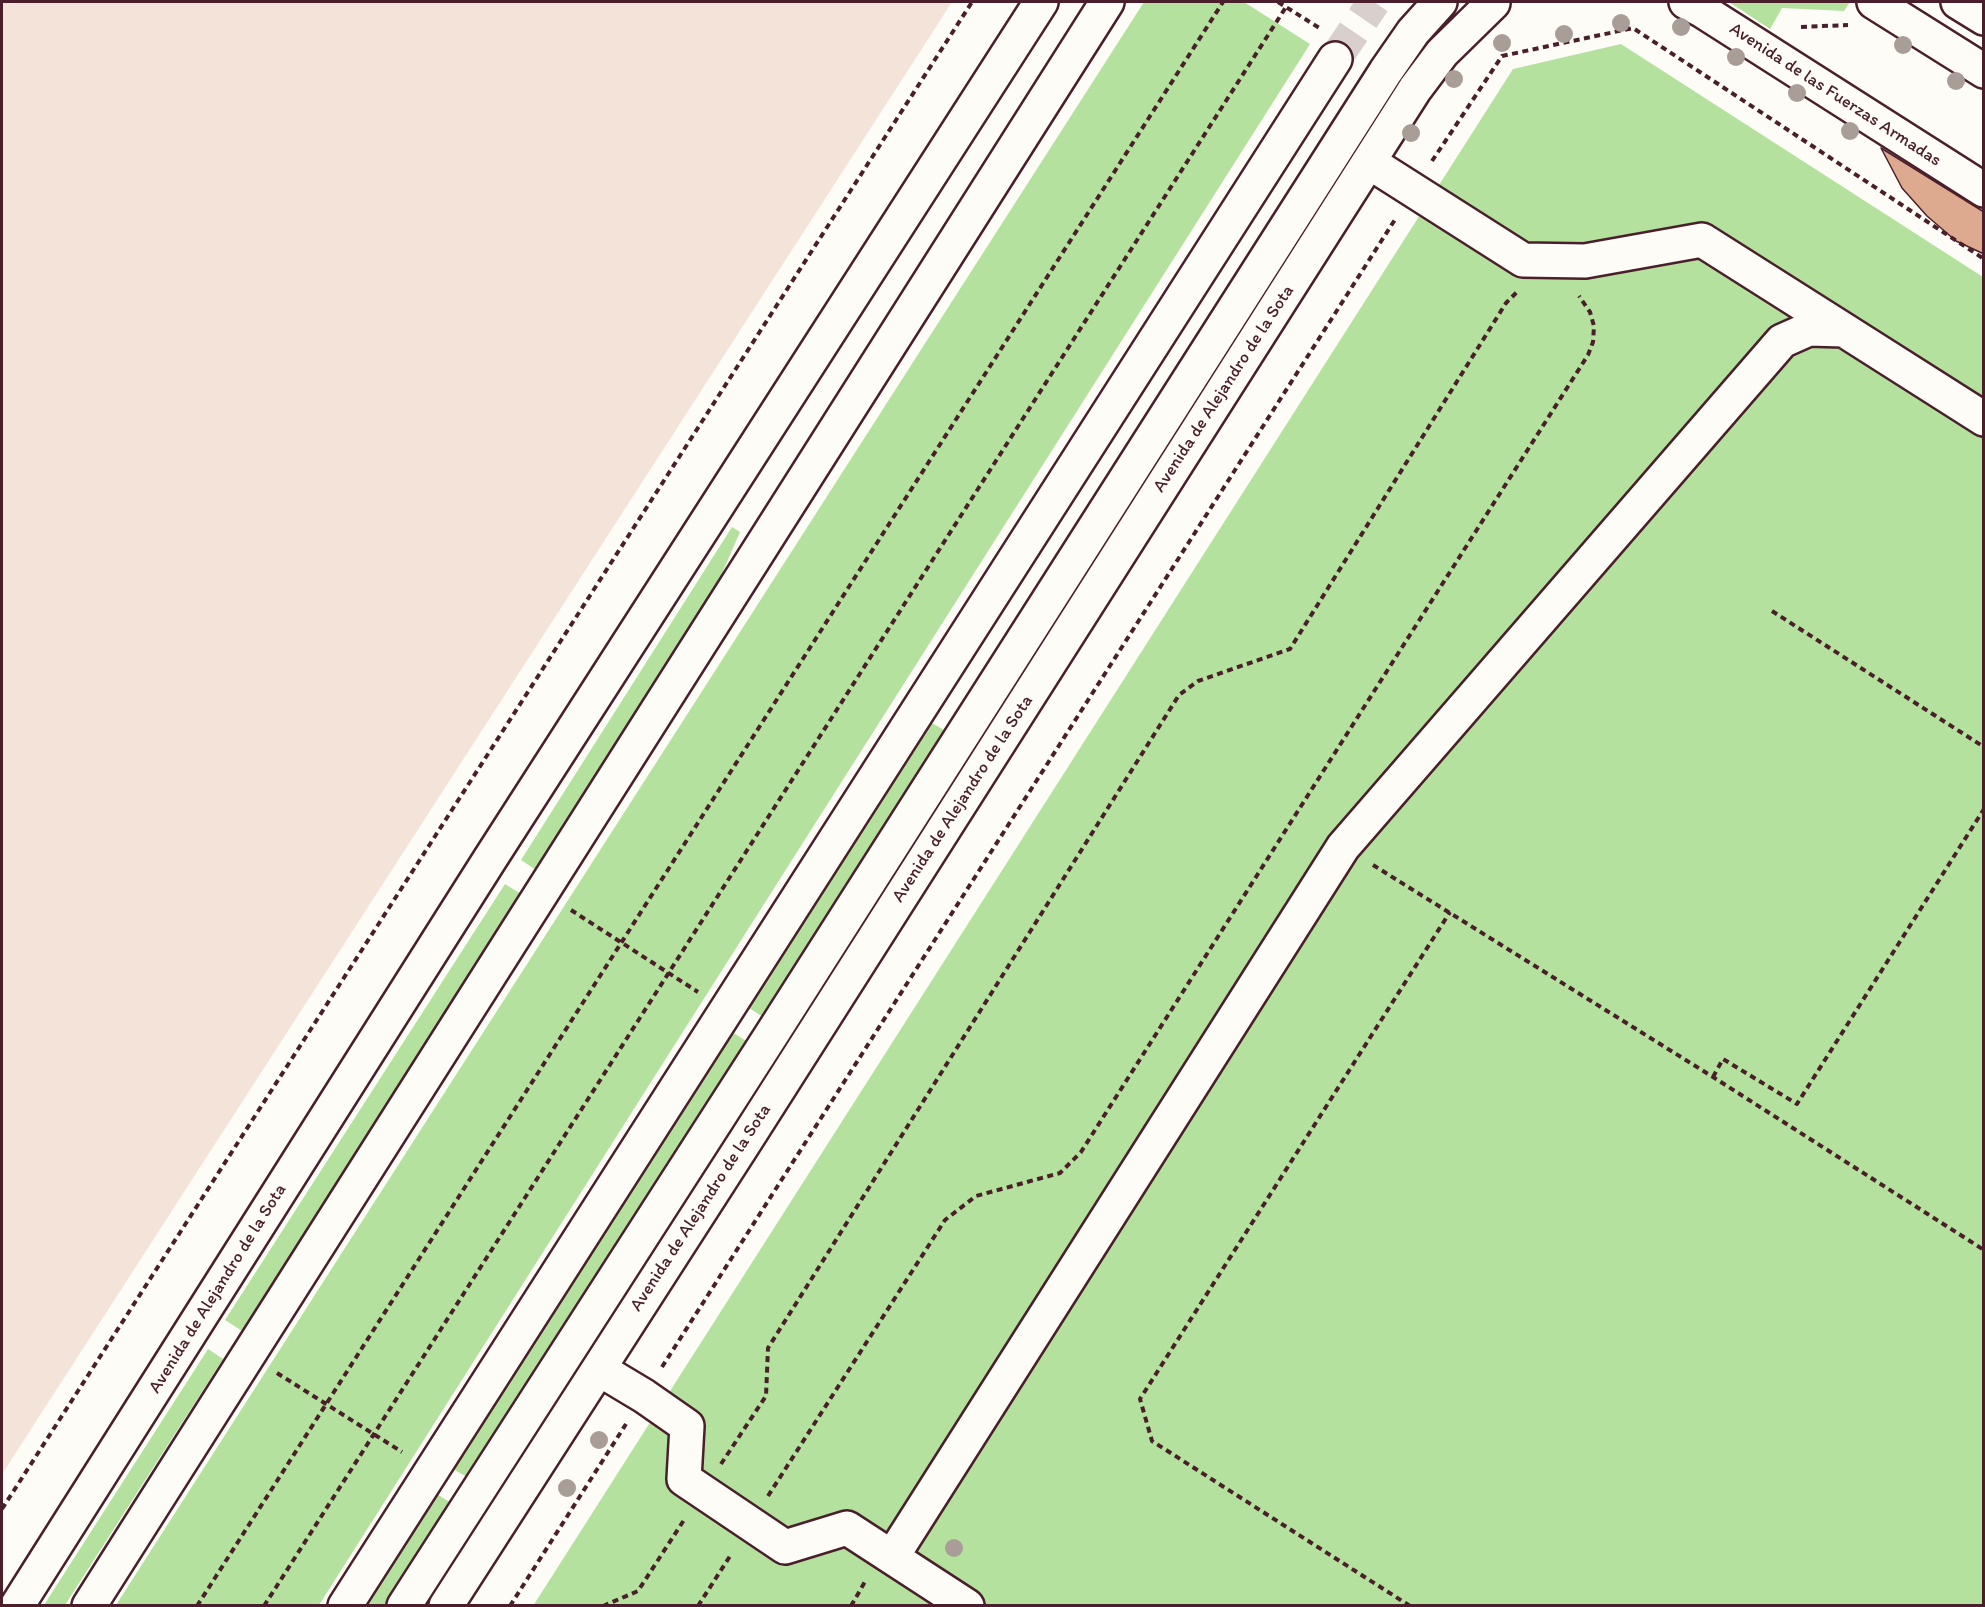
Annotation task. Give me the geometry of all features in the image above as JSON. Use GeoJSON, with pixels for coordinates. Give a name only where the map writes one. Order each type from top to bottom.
{"type":"FeatureCollection","features":[{"type":"Feature","properties":{"kind":"street","name":"Avenida de Alejandro de la Sota"},"geometry":{"type":"LineString","coordinates":[[17,1605],[471,889],[1041,2]]}},
{"type":"Feature","properties":{"kind":"street"},"geometry":{"type":"LineString","coordinates":[[89,1605],[1107,2]]}},
{"type":"Feature","properties":{"kind":"street","name":"Avenida de Alejandro de la Sota"},"geometry":{"type":"LineString","coordinates":[[404,1605],[789,1007],[1386,71],[1413,32],[1439,2]]}},
{"type":"Feature","properties":{"kind":"street"},"geometry":{"type":"LineString","coordinates":[[1439,2],[1503,2]]}},
{"type":"Feature","properties":{"kind":"street","name":"Avenida de Alejandro de la Sota"},"geometry":{"type":"LineString","coordinates":[[446,1605],[1428,70],[1442,53],[1503,2]]}},
{"type":"Feature","properties":{"kind":"street","name":"Avenida de las Fuerzas Armadas"},"geometry":{"type":"LineString","coordinates":[[1686,2],[1983,190]]}},
{"type":"Feature","properties":{"kind":"street"},"geometry":{"type":"LineString","coordinates":[[1958,2],[1983,18]]}},
{"type":"Feature","properties":{"kind":"street"},"geometry":{"type":"LineString","coordinates":[[1867,13],[1983,71]]}},
{"type":"Feature","properties":{"kind":"street"},"geometry":{"type":"LineString","coordinates":[[345,1605],[1335,59]]}},
{"type":"Feature","properties":{"kind":"street"},"geometry":{"type":"LineString","coordinates":[[1369,162],[1523,260],[1586,261],[1702,240],[1983,419]]}},
{"type":"Feature","properties":{"kind":"street"},"geometry":{"type":"LineString","coordinates":[[892,1557],[1343,847],[1782,341],[1809,329],[1844,330]]}},
{"type":"Feature","properties":{"kind":"street"},"geometry":{"type":"LineString","coordinates":[[599,1369],[644,1396],[687,1426],[684,1479],[785,1547],[847,1528],[968,1605]]}},
{"type":"Feature","properties":{"kind":"path"},"geometry":{"type":"LineString","coordinates":[[2,1509],[972,2]]}},
{"type":"Feature","properties":{"kind":"path"},"geometry":{"type":"LineString","coordinates":[[197,1605],[1223,2]]}},
{"type":"Feature","properties":{"kind":"path"},"geometry":{"type":"LineString","coordinates":[[264,1605],[1286,6]]}},
{"type":"Feature","properties":{"kind":"path"},"geometry":{"type":"LineString","coordinates":[[1801,27],[1867,13]]}},
{"type":"Feature","properties":{"kind":"path"},"geometry":{"type":"LineString","coordinates":[[510,1605],[1459,118],[1502,56],[1633,28],[1983,259]]}},
{"type":"Feature","properties":{"kind":"path"},"geometry":{"type":"LineString","coordinates":[[603,1605],[638,1591],[766,1395],[768,1348],[1179,695],[1198,681],[1290,649],[1506,303],[1522,289]]}},
{"type":"Feature","properties":{"kind":"path"},"geometry":{"type":"LineString","coordinates":[[698,1605],[945,1220],[976,1196],[1060,1173],[1081,1152],[1588,356],[1593,342],[1594,326],[1590,312],[1576,294]]}},
{"type":"Feature","properties":{"kind":"path"},"geometry":{"type":"LineString","coordinates":[[1772,611],[1983,747]]}},
{"type":"Feature","properties":{"kind":"path"},"geometry":{"type":"LineString","coordinates":[[1713,1077],[1723,1059],[1797,1104],[1983,809]]}},
{"type":"Feature","properties":{"kind":"path"},"geometry":{"type":"LineString","coordinates":[[1343,847],[1713,1077],[1983,1250]]}},
{"type":"Feature","properties":{"kind":"path"},"geometry":{"type":"LineString","coordinates":[[567,908],[701,993]]}},
{"type":"Feature","properties":{"kind":"path"},"geometry":{"type":"LineString","coordinates":[[1410,1605],[1152,1441],[1140,1399],[1450,912]]}},
{"type":"Feature","properties":{"kind":"path"},"geometry":{"type":"LineString","coordinates":[[268,1368],[407,1455]]}},
{"type":"Feature","properties":{"kind":"shaded area"},"geometry":{"type":"Polygon","coordinates":[[[2,2],[952,2],[2,1474],[2,2]]]}},
{"type":"Feature","properties":{"kind":"green space"},"geometry":{"type":"Polygon","coordinates":[[[1144,2],[1244,2],[1310,44],[319,1605],[116,1605],[1144,2]]]}},
{"type":"Feature","properties":{"kind":"green space"},"geometry":{"type":"Polygon","coordinates":[[[1729,2],[1850,2],[1844,11],[1782,8],[1770,29],[1729,2]]]}},
{"type":"Feature","properties":{"kind":"green space"},"geometry":{"type":"Polygon","coordinates":[[[1621,44],[1983,277],[1983,1605],[533,1606],[1513,69],[1621,44]]]}},
{"type":"Feature","properties":{"kind":"green space"},"geometry":{"type":"Polygon","coordinates":[[[1369,117],[1375,120],[792,1035],[786,1032],[1369,117]]]}},
{"type":"Feature","properties":{"kind":"green space"},"geometry":{"type":"Polygon","coordinates":[[[732,527],[740,532],[716,587],[536,870],[521,860],[732,527]]]}},
{"type":"Feature","properties":{"kind":"green space"},"geometry":{"type":"Polygon","coordinates":[[[932,723],[949,733],[766,1019],[749,1008],[932,723]]]}},
{"type":"Feature","properties":{"kind":"green space"},"geometry":{"type":"Polygon","coordinates":[[[505,884],[521,894],[242,1331],[225,1320],[505,884]]]}},
{"type":"Feature","properties":{"kind":"green space"},"geometry":{"type":"Polygon","coordinates":[[[732,1032],[751,1044],[472,1480],[453,1469],[732,1032]]]}},
{"type":"Feature","properties":{"kind":"green space"},"geometry":{"type":"Polygon","coordinates":[[[770,1055],[777,1060],[497,1495],[490,1490],[770,1055]]]}},
{"type":"Feature","properties":{"kind":"green space"},"geometry":{"type":"Polygon","coordinates":[[[208,1349],[223,1359],[65,1605],[44,1605],[208,1349]]]}},
{"type":"Feature","properties":{"kind":"green space"},"geometry":{"type":"Polygon","coordinates":[[[434,1492],[454,1505],[390,1605],[363,1606],[434,1492]]]}},
{"type":"Feature","properties":{"kind":"building"},"geometry":{"type":"Polygon","coordinates":[[[1881,148],[1984,212],[1984,254],[1956,241],[1927,216],[1902,188],[1881,148]]]}},
{"type":"Feature","properties":{"kind":"tunnel"},"geometry":{"type":"LineString","coordinates":[[1335,59],[1374,2]]}}]}
